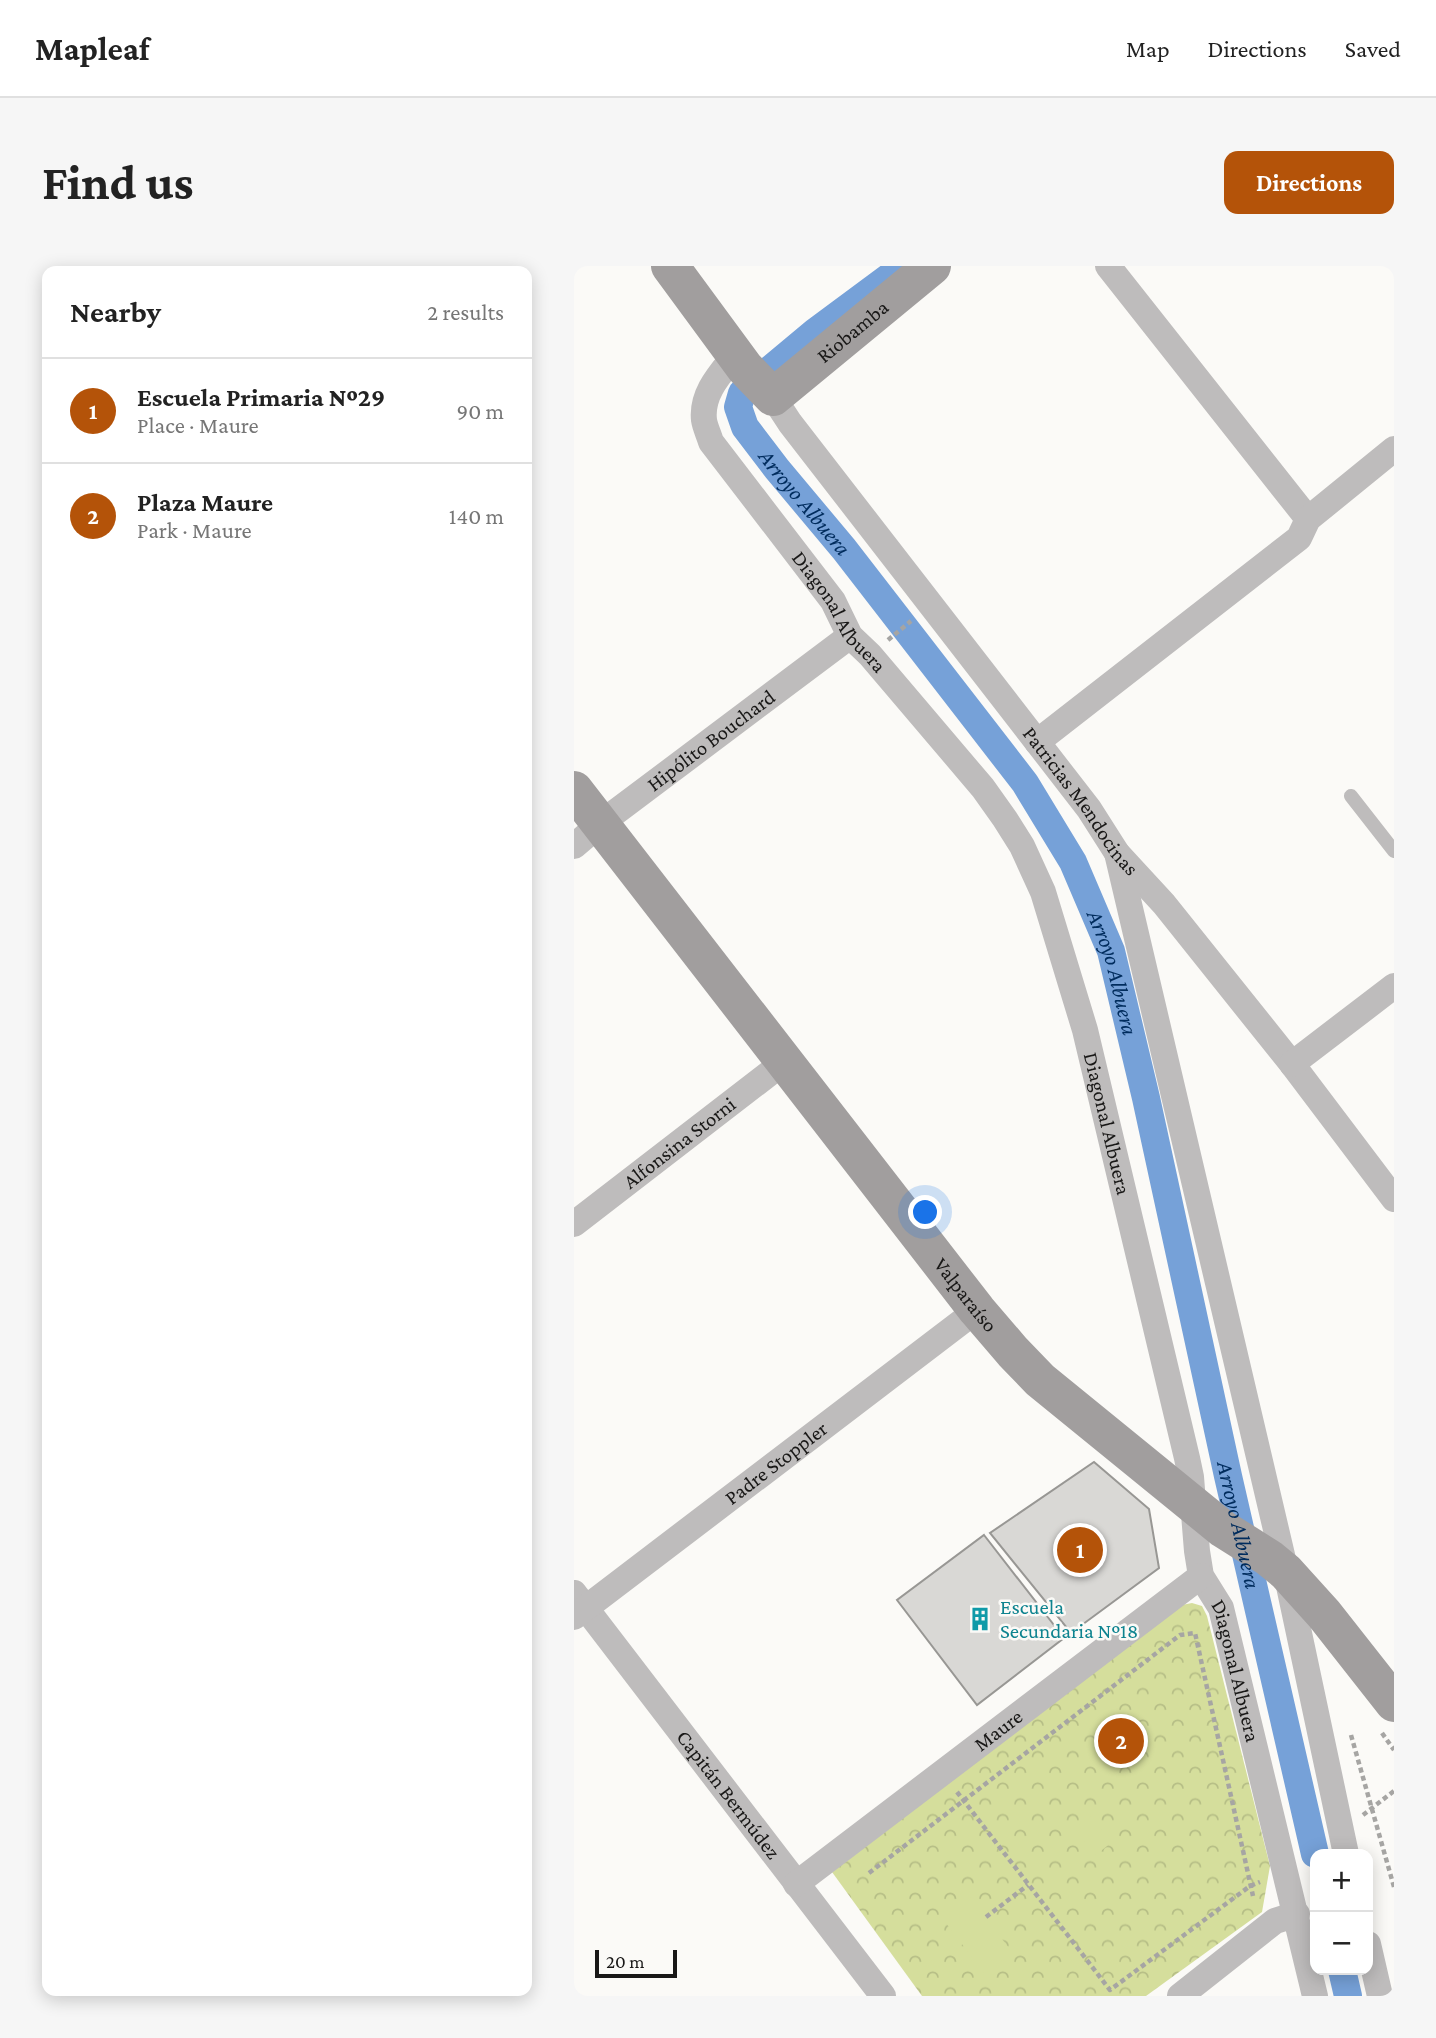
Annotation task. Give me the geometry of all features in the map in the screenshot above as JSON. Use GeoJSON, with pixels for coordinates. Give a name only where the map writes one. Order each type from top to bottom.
{"type":"FeatureCollection","features":[{"type":"Feature","properties":{"kind":"street","name":"Patricias Mendocinas"},"geometry":{"type":"LineString","coordinates":[[670,266],[1089,809],[1117,853],[1164,904],[1292,1064],[1394,1199]]}},
{"type":"Feature","properties":{"kind":"street","name":"Riobamba"},"geometry":{"type":"LineString","coordinates":[[754,376],[932,266]]}},
{"type":"Feature","properties":{"kind":"street"},"geometry":{"type":"LineString","coordinates":[[1108,266],[1308,519]]}},
{"type":"Feature","properties":{"kind":"street","name":"Diagonal Albuera"},"geometry":{"type":"LineString","coordinates":[[754,376],[714,382],[705,401],[704,420],[711,442],[833,601],[850,636],[870,655],[983,788],[1022,846],[1043,892],[1085,1030],[1187,1458],[1209,1518],[1197,1551],[1201,1576],[1221,1608],[1315,1996]]}},
{"type":"Feature","properties":{"kind":"street"},"geometry":{"type":"LineString","coordinates":[[1037,742],[1299,538],[1308,519],[1394,449]]}},
{"type":"Feature","properties":{"kind":"street","name":"Hipólito Bouchard"},"geometry":{"type":"LineString","coordinates":[[582,815],[850,636]]}},
{"type":"Feature","properties":{"kind":"street","name":"Valparaíso"},"geometry":{"type":"LineString","coordinates":[[582,815],[784,1062],[977,1310],[1013,1352],[1040,1380],[1209,1518],[1277,1565],[1324,1614],[1394,1703]]}},
{"type":"Feature","properties":{"kind":"street"},"geometry":{"type":"LineString","coordinates":[[1117,853],[1277,1565],[1345,1849]]}},
{"type":"Feature","properties":{"kind":"street"},"geometry":{"type":"LineString","coordinates":[[1292,1064],[1394,986]]}},
{"type":"Feature","properties":{"kind":"street","name":"Alfonsina Storni"},"geometry":{"type":"LineString","coordinates":[[574,1224],[784,1062]]}},
{"type":"Feature","properties":{"kind":"street","name":"Padre Stoppler"},"geometry":{"type":"LineString","coordinates":[[578,1606],[977,1310]]}},
{"type":"Feature","properties":{"kind":"street","name":"Maure"},"geometry":{"type":"LineString","coordinates":[[796,1884],[1201,1576]]}},
{"type":"Feature","properties":{"kind":"street","name":"Capitán Bermúdez"},"geometry":{"type":"LineString","coordinates":[[578,1606],[884,1996]]}},
{"type":"Feature","properties":{"kind":"street"},"geometry":{"type":"LineString","coordinates":[[1180,1996],[1275,1921],[1297,1914]]}},
{"type":"Feature","properties":{"kind":"street"},"geometry":{"type":"LineString","coordinates":[[1373,1966],[1380,1996]]}},
{"type":"Feature","properties":{"kind":"lane"},"geometry":{"type":"LineString","coordinates":[[1351,796],[1394,851]]}},
{"type":"Feature","properties":{"kind":"path"},"geometry":{"type":"LineString","coordinates":[[887,642],[914,619]]}},
{"type":"Feature","properties":{"kind":"path"},"geometry":{"type":"LineString","coordinates":[[869,1873],[1180,1635],[1195,1633],[1253,1896]]}},
{"type":"Feature","properties":{"kind":"path"},"geometry":{"type":"LineString","coordinates":[[1350,1732],[1394,1887]]}},
{"type":"Feature","properties":{"kind":"path"},"geometry":{"type":"LineString","coordinates":[[942,1772],[1110,1990],[1250,1886],[1286,1872]]}},
{"type":"Feature","properties":{"kind":"path"},"geometry":{"type":"LineString","coordinates":[[986,1917],[1028,1885]]}},
{"type":"Feature","properties":{"kind":"green space"},"geometry":{"type":"Polygon","coordinates":[[[1192,1603],[1202,1606],[1207,1616],[1270,1866],[1262,1912],[1146,1996],[922,1996],[832,1872],[1182,1605],[1192,1603]]]}},
{"type":"Feature","properties":{"kind":"green space"},"geometry":{"type":"Polygon","coordinates":[[[1090,1816],[1112,1842],[1096,1855],[1074,1829],[1090,1816]]]}},
{"type":"Feature","properties":{"kind":"green space"},"geometry":{"type":"Polygon","coordinates":[[[967,1893],[1015,1956],[987,1977],[939,1914],[967,1893]]]}},
{"type":"Feature","properties":{"kind":"building"},"geometry":{"type":"Polygon","coordinates":[[[1094,1462],[1149,1509],[1159,1568],[1071,1633],[990,1533],[1094,1462]]]}},
{"type":"Feature","properties":{"kind":"building","name":"Escuela Secundaria Nº18"},"geometry":{"type":"Polygon","coordinates":[[[984,1535],[1064,1638],[977,1705],[897,1600],[984,1535]]]}},
{"type":"Feature","properties":{"kind":"waterway","name":"Arroyo Albuera"},"geometry":{"type":"LineString","coordinates":[[904,266],[815,332],[742,393],[738,407],[745,427],[777,469],[844,549],[1025,783],[1073,862],[1111,951],[1314,1849]]}},
{"type":"Feature","properties":{"kind":"waterway","name":"Arroyo Albuera"},"geometry":{"type":"LineString","coordinates":[[1343,1975],[1348,1996]]}},
{"type":"Feature","properties":{"kind":"place","name":"Escuela Primaria Nº29"},"geometry":{"type":"Point","coordinates":[1080,1550]}},
{"type":"Feature","properties":{"kind":"place","name":"Escuela Secundaria Nº18"},"geometry":{"type":"Point","coordinates":[980,1619]}},
{"type":"Feature","properties":{"kind":"place","name":"Plaza Maure"},"geometry":{"type":"Point","coordinates":[1121,1741]}}]}
